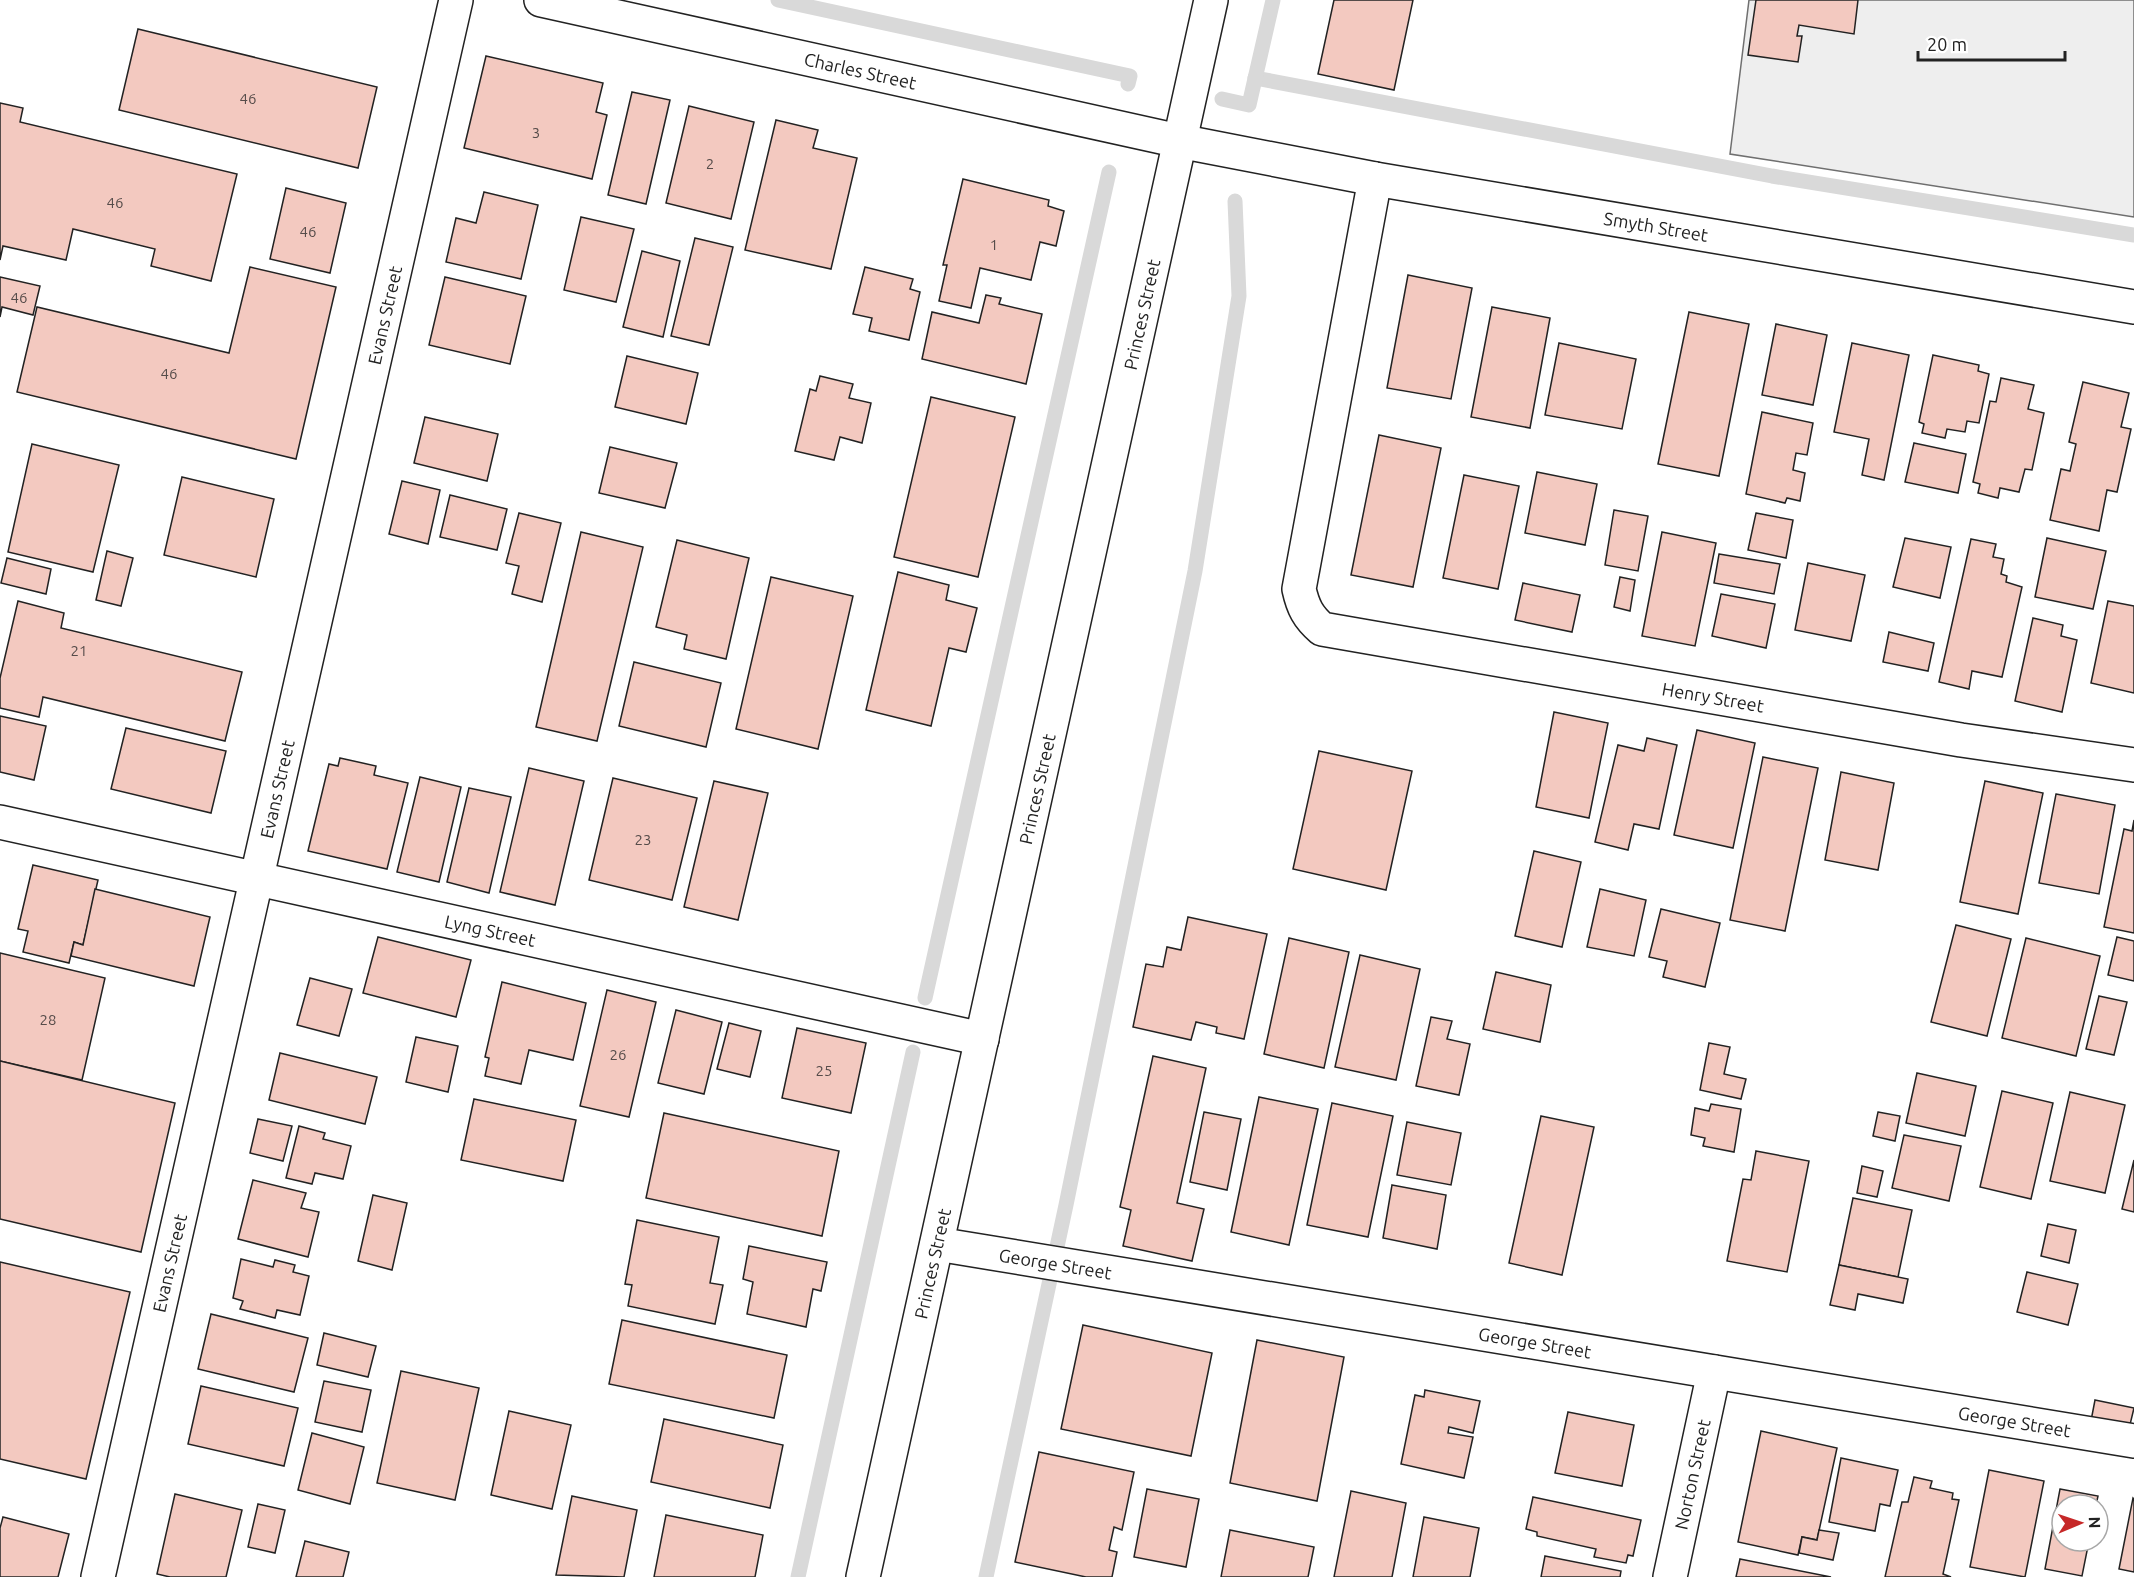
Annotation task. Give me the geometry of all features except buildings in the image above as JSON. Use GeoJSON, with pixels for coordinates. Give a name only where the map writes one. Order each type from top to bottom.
{"type":"FeatureCollection","features":[{"type":"Feature","properties":{"kind":"street","name":"Evans Street"},"geometry":{"type":"LineString","coordinates":[[98,1577],[456,0]]}},
{"type":"Feature","properties":{"kind":"street","name":"Princes Street"},"geometry":{"type":"LineString","coordinates":[[863,1577],[1210,0]]}},
{"type":"Feature","properties":{"kind":"street","name":"Charles Street"},"geometry":{"type":"LineString","coordinates":[[558,2],[1179,141]]}},
{"type":"Feature","properties":{"kind":"street","name":"Smyth Street"},"geometry":{"type":"LineString","coordinates":[[1179,141],[1375,179],[2134,307]]}},
{"type":"Feature","properties":{"kind":"street","name":"Henry Street"},"geometry":{"type":"LineString","coordinates":[[1375,179],[1299,589],[1302,606],[1311,620],[1322,629],[1961,740],[2134,765]]}},
{"type":"Feature","properties":{"kind":"street","name":"Lyng Street"},"geometry":{"type":"LineString","coordinates":[[0,822],[982,1039]]}},
{"type":"Feature","properties":{"kind":"street","name":"George Street"},"geometry":{"type":"LineString","coordinates":[[937,1244],[2134,1441]]}},
{"type":"Feature","properties":{"kind":"street","name":"Norton Street"},"geometry":{"type":"LineString","coordinates":[[1670,1577],[1714,1372]]}},
{"type":"Feature","properties":{"kind":"shaded area"},"geometry":{"type":"Polygon","coordinates":[[[1749,0],[2134,0],[2134,217],[1730,154],[1749,0]]]}},
{"type":"Feature","properties":{"kind":"waterway"},"geometry":{"type":"LineString","coordinates":[[778,0],[1130,76],[1128,84]]}},
{"type":"Feature","properties":{"kind":"waterway"},"geometry":{"type":"LineString","coordinates":[[1222,99],[1249,105],[1273,0]]}},
{"type":"Feature","properties":{"kind":"waterway"},"geometry":{"type":"LineString","coordinates":[[1255,78],[1772,176],[2134,235]]}},
{"type":"Feature","properties":{"kind":"waterway"},"geometry":{"type":"LineString","coordinates":[[925,998],[1109,172]]}},
{"type":"Feature","properties":{"kind":"waterway"},"geometry":{"type":"LineString","coordinates":[[986,1577],[1066,1205],[1195,571],[1239,296],[1235,201]]}},
{"type":"Feature","properties":{"kind":"waterway"},"geometry":{"type":"LineString","coordinates":[[798,1577],[913,1052]]}}]}
